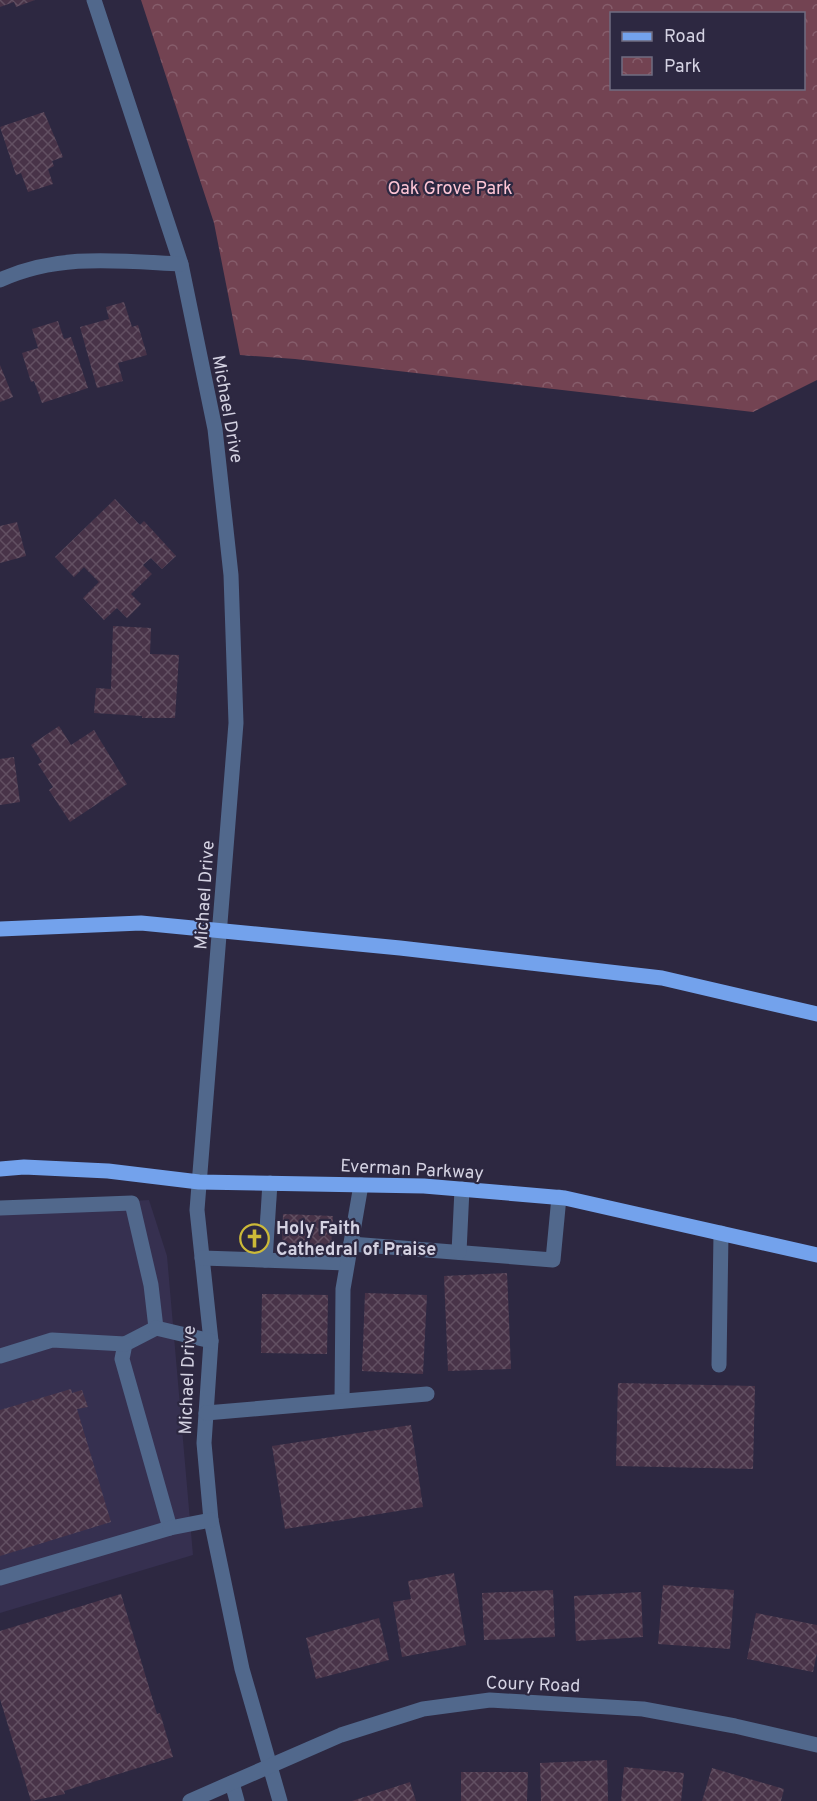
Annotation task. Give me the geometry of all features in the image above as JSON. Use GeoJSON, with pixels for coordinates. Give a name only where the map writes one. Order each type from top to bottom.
{"type":"FeatureCollection","features":[{"type":"Feature","properties":{"kind":"main road"},"geometry":{"type":"LineString","coordinates":[[0,929],[141,923],[400,948],[662,978],[817,1014]]}},
{"type":"Feature","properties":{"kind":"main road","name":"Everman Parkway"},"geometry":{"type":"LineString","coordinates":[[0,1169],[24,1167],[108,1171],[199,1182],[462,1189],[560,1197],[817,1255]]}},
{"type":"Feature","properties":{"kind":"street","name":"Michael Drive"},"geometry":{"type":"LineString","coordinates":[[94,0],[181,264],[214,429],[231,575],[236,723],[197,1210],[211,1341],[204,1443],[212,1520],[242,1669],[280,1801]]}},
{"type":"Feature","properties":{"kind":"street"},"geometry":{"type":"LineString","coordinates":[[0,280],[58,261],[84,259],[181,264]]}},
{"type":"Feature","properties":{"kind":"street"},"geometry":{"type":"LineString","coordinates":[[265,1260],[270,1183]]}},
{"type":"Feature","properties":{"kind":"street"},"geometry":{"type":"LineString","coordinates":[[342,1401],[343,1289],[361,1185]]}},
{"type":"Feature","properties":{"kind":"street"},"geometry":{"type":"LineString","coordinates":[[459,1252],[462,1189]]}},
{"type":"Feature","properties":{"kind":"street"},"geometry":{"type":"LineString","coordinates":[[351,1244],[552,1260],[560,1197]]}},
{"type":"Feature","properties":{"kind":"street"},"geometry":{"type":"LineString","coordinates":[[0,1208],[132,1203],[151,1285],[156,1328]]}},
{"type":"Feature","properties":{"kind":"street"},"geometry":{"type":"LineString","coordinates":[[719,1365],[722,1233]]}},
{"type":"Feature","properties":{"kind":"street"},"geometry":{"type":"LineString","coordinates":[[202,1258],[347,1263]]}},
{"type":"Feature","properties":{"kind":"street"},"geometry":{"type":"LineString","coordinates":[[0,1356],[52,1340],[125,1344],[156,1328],[211,1341]]}},
{"type":"Feature","properties":{"kind":"street"},"geometry":{"type":"LineString","coordinates":[[125,1344],[122,1359],[170,1528]]}},
{"type":"Feature","properties":{"kind":"street"},"geometry":{"type":"LineString","coordinates":[[206,1413],[427,1394]]}},
{"type":"Feature","properties":{"kind":"street"},"geometry":{"type":"LineString","coordinates":[[0,1578],[170,1528],[212,1520]]}},
{"type":"Feature","properties":{"kind":"street","name":"Coury Road"},"geometry":{"type":"LineString","coordinates":[[190,1801],[341,1735],[423,1709],[490,1700],[643,1709],[735,1726],[817,1745]]}},
{"type":"Feature","properties":{"kind":"street"},"geometry":{"type":"LineString","coordinates":[[232,1783],[237,1801]]}},
{"type":"Feature","properties":{"kind":"shaded area"},"geometry":{"type":"Polygon","coordinates":[[[149,1200],[167,1256],[193,1555],[0,1613],[0,1209],[149,1200]]]}},
{"type":"Feature","properties":{"kind":"green space","name":"Oak Grove Park"},"geometry":{"type":"Polygon","coordinates":[[[141,0],[817,0],[817,380],[753,412],[295,359],[240,355],[214,223],[141,0]]]}},
{"type":"Feature","properties":{"kind":"building"},"geometry":{"type":"Polygon","coordinates":[[[0,0],[35,0],[16,7],[14,2],[0,7],[0,0]]]}},
{"type":"Feature","properties":{"kind":"building"},"geometry":{"type":"Polygon","coordinates":[[[44,112],[63,157],[52,161],[54,166],[48,169],[53,184],[28,192],[21,173],[16,175],[0,127],[44,112]]]}},
{"type":"Feature","properties":{"kind":"building"},"geometry":{"type":"Polygon","coordinates":[[[124,302],[132,327],[138,325],[147,355],[118,363],[123,381],[97,388],[80,327],[109,319],[106,307],[124,302]]]}},
{"type":"Feature","properties":{"kind":"building"},"geometry":{"type":"Polygon","coordinates":[[[58,321],[64,339],[71,337],[88,388],[42,403],[34,381],[31,382],[22,353],[38,348],[32,329],[58,321]]]}},
{"type":"Feature","properties":{"kind":"building"},"geometry":{"type":"Polygon","coordinates":[[[0,365],[13,397],[0,402],[0,365]]]}},
{"type":"Feature","properties":{"kind":"building"},"geometry":{"type":"Polygon","coordinates":[[[115,499],[140,525],[144,521],[176,556],[162,569],[151,558],[143,565],[152,574],[131,594],[141,604],[127,618],[117,608],[104,620],[83,598],[99,582],[84,567],[74,577],[55,557],[115,499]]]}},
{"type":"Feature","properties":{"kind":"building"},"geometry":{"type":"Polygon","coordinates":[[[17,522],[26,556],[0,563],[0,526],[17,522]]]}},
{"type":"Feature","properties":{"kind":"building"},"geometry":{"type":"Polygon","coordinates":[[[113,626],[151,628],[150,654],[179,655],[175,718],[142,718],[142,716],[94,713],[96,688],[111,689],[113,626]]]}},
{"type":"Feature","properties":{"kind":"building"},"geometry":{"type":"Polygon","coordinates":[[[59,726],[71,745],[94,730],[127,784],[70,822],[49,790],[53,787],[38,764],[42,762],[31,745],[59,726]]]}},
{"type":"Feature","properties":{"kind":"building"},"geometry":{"type":"Polygon","coordinates":[[[14,757],[20,802],[0,805],[0,759],[14,757]]]}},
{"type":"Feature","properties":{"kind":"building"},"geometry":{"type":"Polygon","coordinates":[[[283,1214],[333,1216],[331,1246],[282,1244],[283,1214]]]}},
{"type":"Feature","properties":{"kind":"building"},"geometry":{"type":"Polygon","coordinates":[[[507,1273],[511,1369],[448,1371],[444,1276],[507,1273]]]}},
{"type":"Feature","properties":{"kind":"building"},"geometry":{"type":"Polygon","coordinates":[[[365,1293],[427,1295],[423,1374],[362,1371],[365,1293]]]}},
{"type":"Feature","properties":{"kind":"building"},"geometry":{"type":"Polygon","coordinates":[[[262,1294],[328,1295],[327,1354],[261,1353],[262,1294]]]}},
{"type":"Feature","properties":{"kind":"building"},"geometry":{"type":"Polygon","coordinates":[[[618,1383],[755,1386],[753,1469],[616,1466],[618,1383]]]}},
{"type":"Feature","properties":{"kind":"building"},"geometry":{"type":"Polygon","coordinates":[[[71,1389],[72,1393],[82,1390],[88,1407],[77,1409],[111,1522],[0,1556],[0,1410],[71,1389]]]}},
{"type":"Feature","properties":{"kind":"building"},"geometry":{"type":"Polygon","coordinates":[[[411,1425],[423,1507],[285,1529],[272,1446],[411,1425]]]}},
{"type":"Feature","properties":{"kind":"building"},"geometry":{"type":"Polygon","coordinates":[[[454,1573],[466,1645],[402,1657],[393,1602],[411,1599],[408,1581],[454,1573]]]}},
{"type":"Feature","properties":{"kind":"building"},"geometry":{"type":"Polygon","coordinates":[[[663,1585],[734,1590],[730,1649],[658,1644],[663,1585]]]}},
{"type":"Feature","properties":{"kind":"building"},"geometry":{"type":"Polygon","coordinates":[[[553,1590],[555,1637],[484,1640],[482,1593],[553,1590]]]}},
{"type":"Feature","properties":{"kind":"building"},"geometry":{"type":"Polygon","coordinates":[[[641,1592],[643,1637],[576,1641],[574,1596],[641,1592]]]}},
{"type":"Feature","properties":{"kind":"building"},"geometry":{"type":"Polygon","coordinates":[[[121,1594],[157,1714],[160,1713],[173,1757],[64,1791],[65,1794],[31,1801],[0,1699],[0,1631],[121,1594]]]}},
{"type":"Feature","properties":{"kind":"building"},"geometry":{"type":"Polygon","coordinates":[[[756,1613],[817,1625],[817,1653],[813,1672],[747,1659],[756,1613]]]}},
{"type":"Feature","properties":{"kind":"building"},"geometry":{"type":"Polygon","coordinates":[[[379,1618],[389,1660],[316,1679],[306,1638],[379,1618]]]}},
{"type":"Feature","properties":{"kind":"building"},"geometry":{"type":"Polygon","coordinates":[[[607,1760],[608,1801],[541,1801],[540,1763],[607,1760]]]}},
{"type":"Feature","properties":{"kind":"building"},"geometry":{"type":"Polygon","coordinates":[[[624,1767],[684,1773],[681,1801],[621,1801],[624,1767]]]}},
{"type":"Feature","properties":{"kind":"building"},"geometry":{"type":"Polygon","coordinates":[[[712,1768],[784,1789],[781,1801],[702,1801],[712,1768]]]}},
{"type":"Feature","properties":{"kind":"building"},"geometry":{"type":"Polygon","coordinates":[[[461,1772],[528,1772],[527,1801],[461,1801],[461,1772]]]}},
{"type":"Feature","properties":{"kind":"building"},"geometry":{"type":"Polygon","coordinates":[[[410,1782],[416,1801],[352,1801],[410,1782]]]}},
{"type":"Feature","properties":{"kind":"place","name":"Holy Faith Cathedral of Praise"},"geometry":{"type":"Point","coordinates":[255,1238]}}]}
